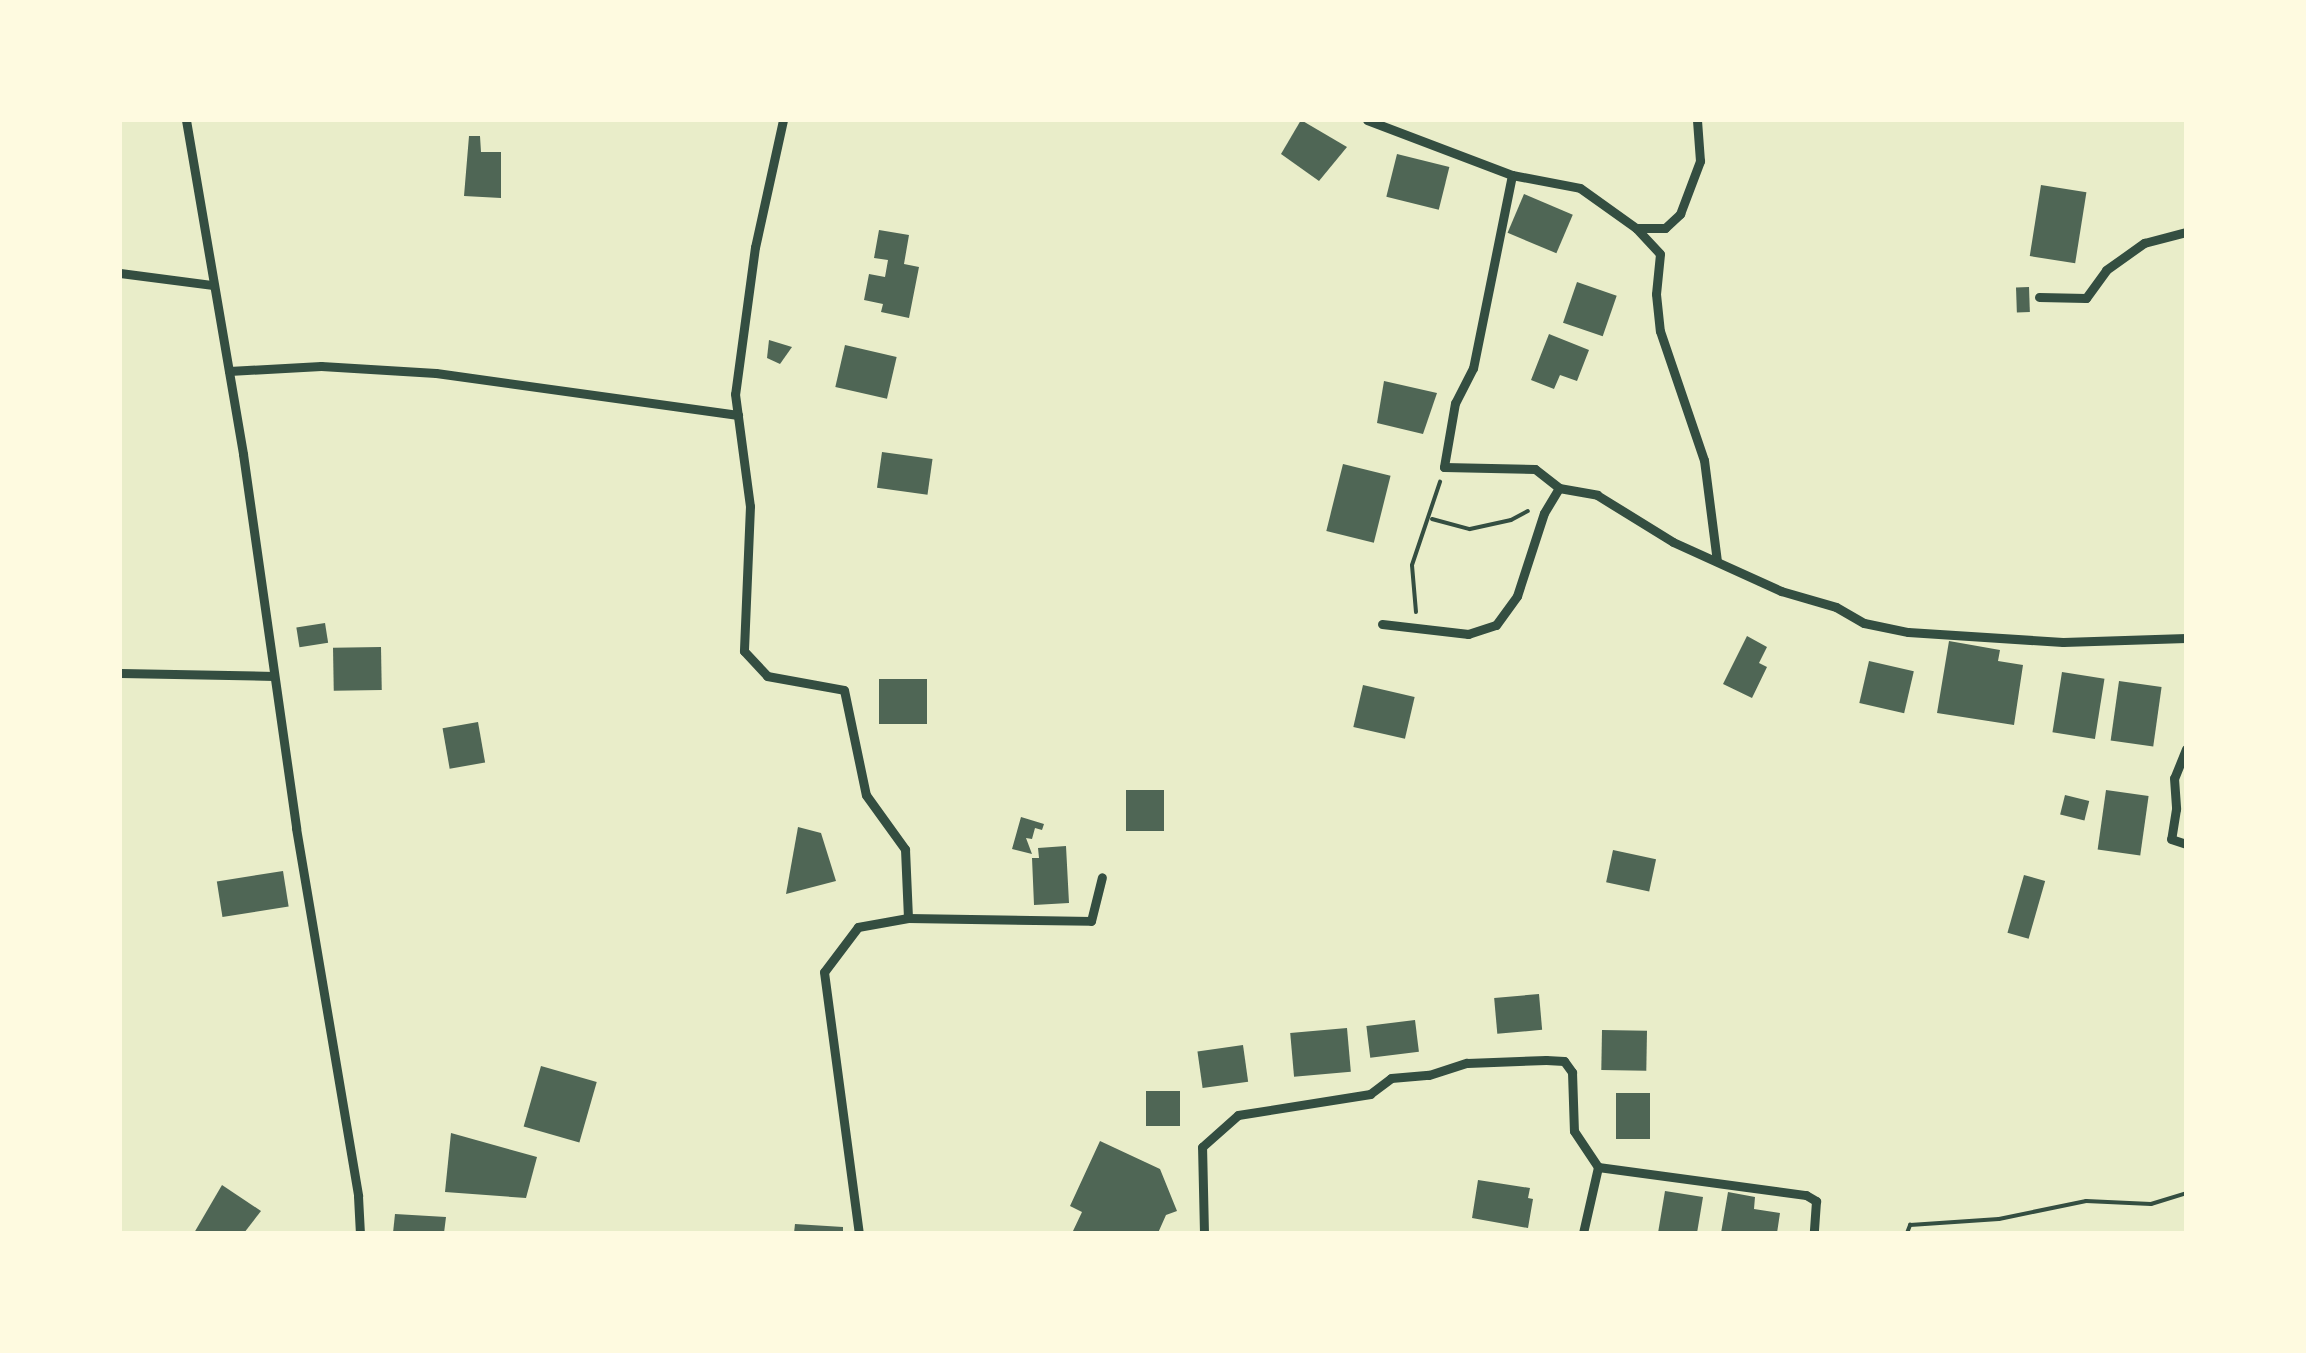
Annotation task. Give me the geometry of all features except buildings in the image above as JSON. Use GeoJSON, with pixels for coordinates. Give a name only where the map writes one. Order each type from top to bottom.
{"type":"FeatureCollection","features":[{"type":"Feature","properties":{"kind":"street"},"geometry":{"type":"LineString","coordinates":[[186,120],[358,1196],[360,1233]]}},
{"type":"Feature","properties":{"kind":"street"},"geometry":{"type":"LineString","coordinates":[[783,120],[754,247],[735,394],[750,506],[744,651],[767,676],[844,690],[866,795],[905,849],[908,918]]}},
{"type":"Feature","properties":{"kind":"street"},"geometry":{"type":"LineString","coordinates":[[1367,120],[1512,176],[1546,178],[1580,188],[1636,228],[1660,254],[1656,294],[1660,331],[1704,460],[1716,561]]}},
{"type":"Feature","properties":{"kind":"street"},"geometry":{"type":"LineString","coordinates":[[1636,228],[1664,228],[1680,214],[1700,161],[1697,120]]}},
{"type":"Feature","properties":{"kind":"street"},"geometry":{"type":"LineString","coordinates":[[1512,176],[1472,368],[1454,402],[1444,467],[1534,469],[1559,488],[1597,495],[1673,542],[1782,591],[1836,607],[1864,623],[1908,632],[2063,642],[2186,638]]}},
{"type":"Feature","properties":{"kind":"street"},"geometry":{"type":"LineString","coordinates":[[2039,297],[2086,298],[2106,270],[2144,243],[2186,232]]}},
{"type":"Feature","properties":{"kind":"street"},"geometry":{"type":"LineString","coordinates":[[120,273],[213,285]]}},
{"type":"Feature","properties":{"kind":"street"},"geometry":{"type":"LineString","coordinates":[[228,370],[321,366],[436,373],[738,415]]}},
{"type":"Feature","properties":{"kind":"street"},"geometry":{"type":"LineString","coordinates":[[1382,624],[1468,634],[1496,625],[1517,596],[1550,499],[1559,488]]}},
{"type":"Feature","properties":{"kind":"street"},"geometry":{"type":"LineString","coordinates":[[120,673],[274,676]]}},
{"type":"Feature","properties":{"kind":"street"},"geometry":{"type":"LineString","coordinates":[[2186,748],[2174,778],[2176,809],[2171,839],[2186,844]]}},
{"type":"Feature","properties":{"kind":"street"},"geometry":{"type":"LineString","coordinates":[[859,1233],[824,972],[858,927],[908,918],[1090,921],[1102,878]]}},
{"type":"Feature","properties":{"kind":"street"},"geometry":{"type":"LineString","coordinates":[[1204,1233],[1202,1147],[1238,1115],[1370,1094],[1391,1078],[1429,1075],[1467,1064],[1564,1062],[1572,1072],[1574,1131],[1598,1167],[1582,1233]]}},
{"type":"Feature","properties":{"kind":"street"},"geometry":{"type":"LineString","coordinates":[[1598,1167],[1806,1195],[1816,1201],[1814,1233]]}},
{"type":"Feature","properties":{"kind":"path"},"geometry":{"type":"LineString","coordinates":[[1416,628],[1412,565],[1444,467]]}},
{"type":"Feature","properties":{"kind":"path"},"geometry":{"type":"LineString","coordinates":[[1430,519],[1470,529],[1511,520],[1550,499]]}},
{"type":"Feature","properties":{"kind":"path"},"geometry":{"type":"LineString","coordinates":[[1907,1233],[1910,1225],[1999,1219],[2086,1201],[2151,1204],[2186,1193]]}}]}
